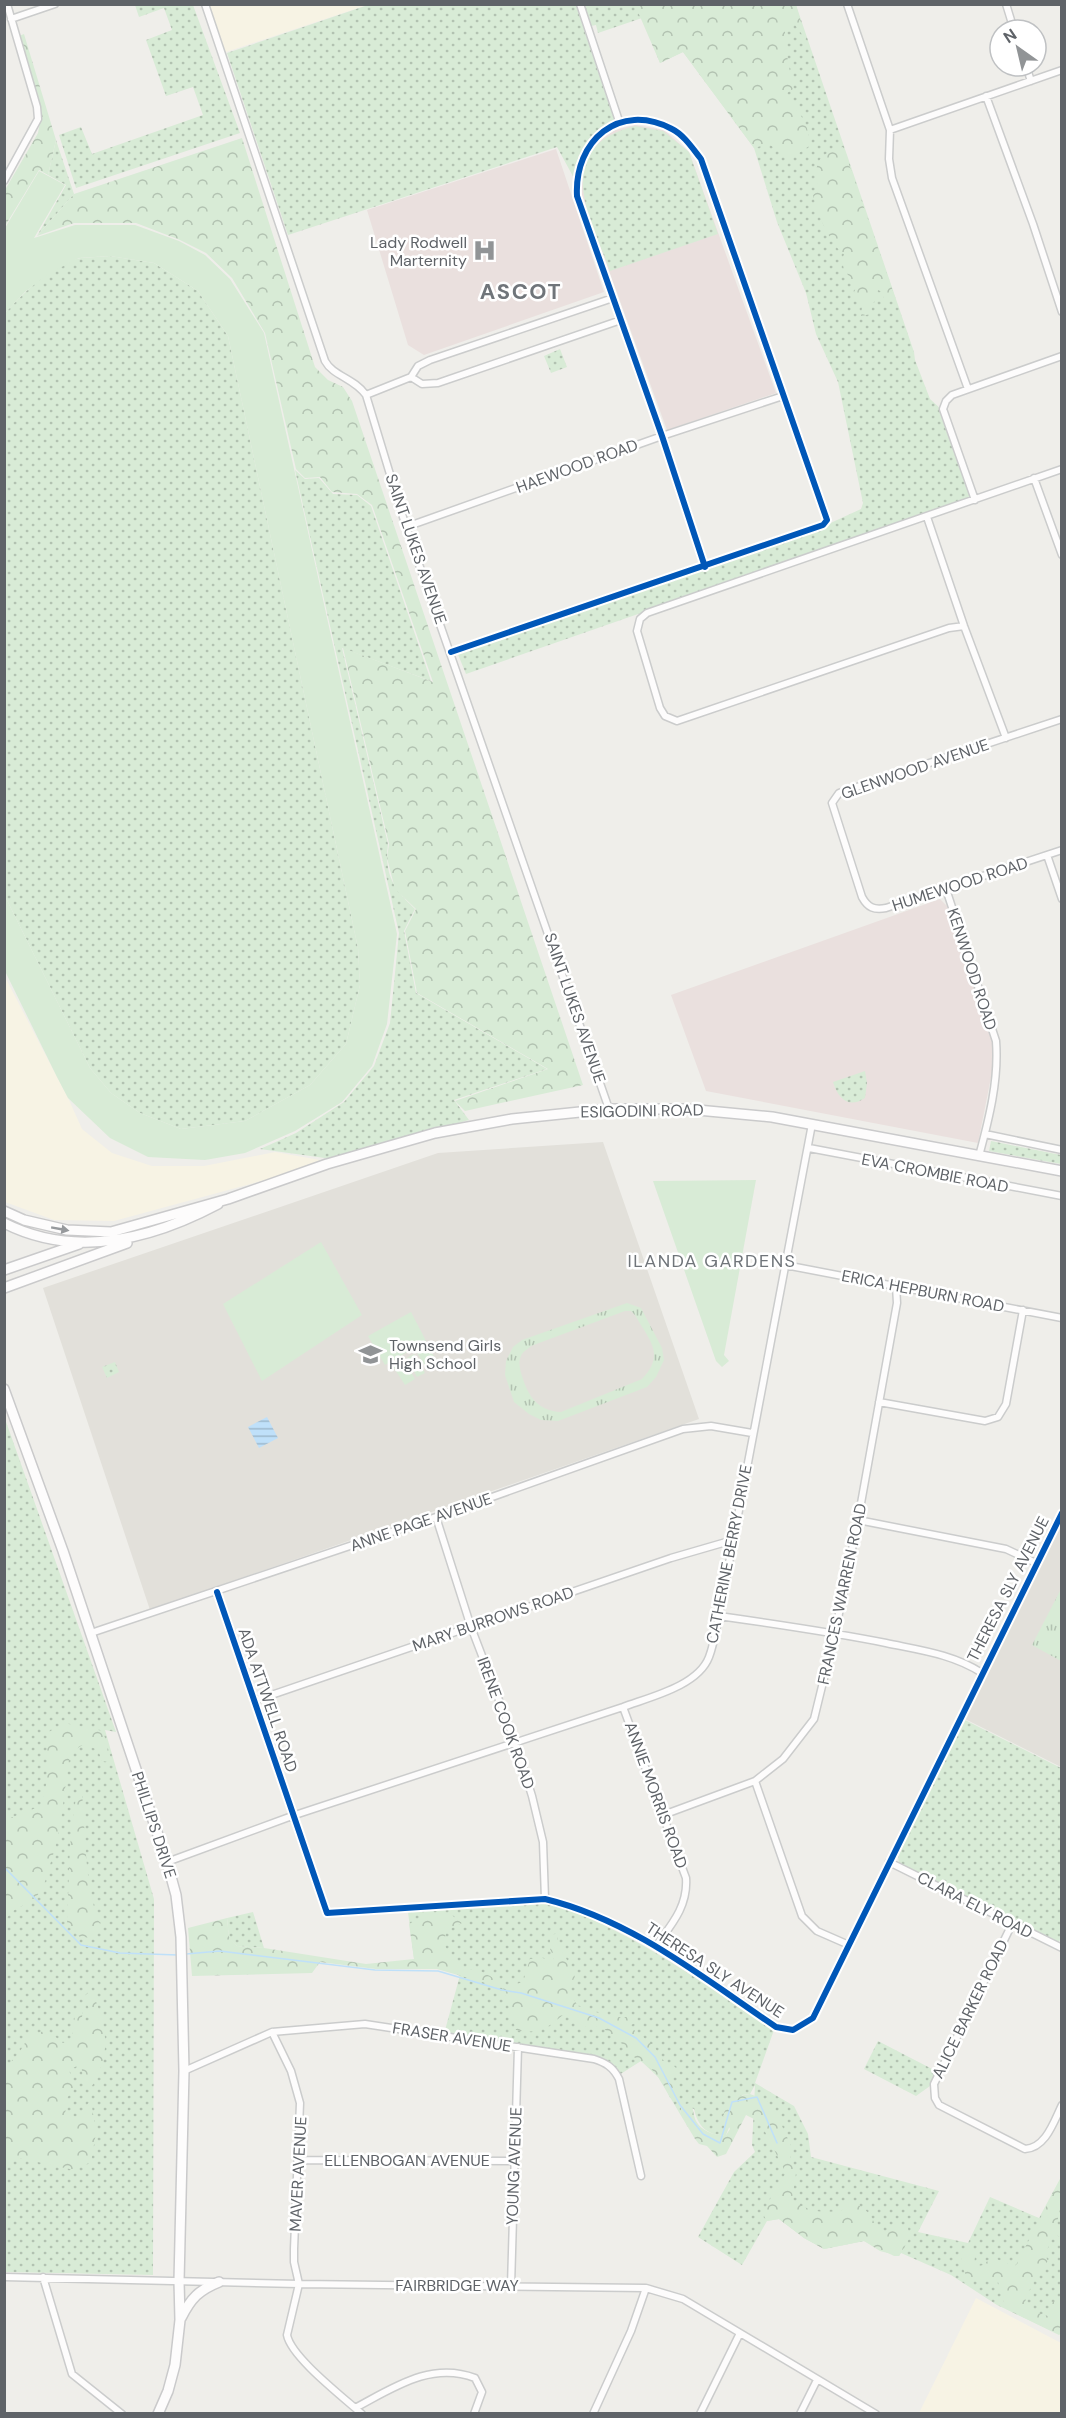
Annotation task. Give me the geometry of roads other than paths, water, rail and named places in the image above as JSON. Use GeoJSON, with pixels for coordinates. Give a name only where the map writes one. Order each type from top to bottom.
{"type":"FeatureCollection","features":[{"type":"Feature","properties":{"kind":"main road","name":"ESIGODINI ROAD"},"geometry":{"type":"LineString","coordinates":[[4,1211],[24,1220],[59,1229],[111,1232],[228,1199],[327,1164],[435,1133],[512,1119],[609,1109],[719,1111],[812,1124],[1062,1171]]}},
{"type":"Feature","properties":{"kind":"main road","name":"ESIGODINI ROAD"},"geometry":{"type":"LineString","coordinates":[[4,1223],[48,1237],[84,1242],[108,1242],[177,1225],[228,1199]]}},
{"type":"Feature","properties":{"kind":"main road"},"geometry":{"type":"LineString","coordinates":[[4,1288],[177,1225]]}},
{"type":"Feature","properties":{"kind":"main road"},"geometry":{"type":"LineString","coordinates":[[4,1270],[111,1232]]}},
{"type":"Feature","properties":{"kind":"main road","name":"PHILLIPS DRIVE"},"geometry":{"type":"LineString","coordinates":[[4,1389],[91,1634],[176,1895],[181,1937],[184,2071],[180,2320],[175,2365],[168,2391],[158,2414]]}},
{"type":"Feature","properties":{"kind":"main road"},"geometry":{"type":"LineString","coordinates":[[4,1409],[15,1418]]}},
{"type":"Feature","properties":{"kind":"main road"},"geometry":{"type":"LineString","coordinates":[[180,2320],[194,2296],[206,2287],[219,2282]]}},
{"type":"Feature","properties":{"kind":"street"},"geometry":{"type":"LineString","coordinates":[[4,181],[38,119],[37,107],[7,4]]}},
{"type":"Feature","properties":{"kind":"street"},"geometry":{"type":"LineString","coordinates":[[12,19],[55,4]]}},
{"type":"Feature","properties":{"kind":"street"},"geometry":{"type":"LineString","coordinates":[[205,4],[325,361],[332,370],[356,383],[366,395],[411,377],[418,366],[430,360],[613,298]]}},
{"type":"Feature","properties":{"kind":"street"},"geometry":{"type":"LineString","coordinates":[[580,4],[619,121]]}},
{"type":"Feature","properties":{"kind":"street"},"geometry":{"type":"LineString","coordinates":[[847,4],[890,130],[889,159],[892,178],[968,389]]}},
{"type":"Feature","properties":{"kind":"street"},"geometry":{"type":"LineString","coordinates":[[890,130],[1062,70]]}},
{"type":"Feature","properties":{"kind":"street"},"geometry":{"type":"LineString","coordinates":[[986,96],[1033,224],[1062,312]]}},
{"type":"Feature","properties":{"kind":"street"},"geometry":{"type":"LineString","coordinates":[[451,652],[705,567],[825,523],[826,516],[701,159],[674,130],[657,123],[637,119],[619,121],[599,136],[579,166],[576,181],[578,196],[705,567]]}},
{"type":"Feature","properties":{"kind":"street"},"geometry":{"type":"LineString","coordinates":[[411,377],[422,384],[438,383],[621,320]]}},
{"type":"Feature","properties":{"kind":"street"},"geometry":{"type":"LineString","coordinates":[[975,500],[944,409],[946,401],[952,395],[1062,356]]}},
{"type":"Feature","properties":{"kind":"street","name":"SAINT LUKES AVENUE"},"geometry":{"type":"LineString","coordinates":[[366,395],[406,527],[609,1109]]}},
{"type":"Feature","properties":{"kind":"street","name":"HAEWOOD ROAD"},"geometry":{"type":"LineString","coordinates":[[406,527],[662,436],[783,396]]}},
{"type":"Feature","properties":{"kind":"street"},"geometry":{"type":"LineString","coordinates":[[964,626],[949,628],[680,721],[668,718],[660,708],[637,631],[640,619],[647,613],[1062,469]]}},
{"type":"Feature","properties":{"kind":"street"},"geometry":{"type":"LineString","coordinates":[[1034,478],[1062,555]]}},
{"type":"Feature","properties":{"kind":"street"},"geometry":{"type":"LineString","coordinates":[[927,517],[964,626],[1006,738]]}},
{"type":"Feature","properties":{"kind":"street","name":"GLENWOOD AVENUE"},"geometry":{"type":"LineString","coordinates":[[862,897],[832,802],[834,796],[1062,719]]}},
{"type":"Feature","properties":{"kind":"street","name":"HUMEWOOD ROAD"},"geometry":{"type":"LineString","coordinates":[[862,897],[868,906],[877,909],[946,889],[1062,850]]}},
{"type":"Feature","properties":{"kind":"street"},"geometry":{"type":"LineString","coordinates":[[1047,855],[1062,899]]}},
{"type":"Feature","properties":{"kind":"street","name":"KENWOOD ROAD"},"geometry":{"type":"LineString","coordinates":[[946,889],[996,1041],[997,1062],[979,1156]]}},
{"type":"Feature","properties":{"kind":"street","name":"CATHERINE BERRY DRIVE"},"geometry":{"type":"LineString","coordinates":[[167,1862],[292,1816],[623,1707],[668,1690],[699,1674],[710,1656],[719,1616],[812,1124]]}},
{"type":"Feature","properties":{"kind":"street"},"geometry":{"type":"LineString","coordinates":[[985,1134],[1062,1150]]}},
{"type":"Feature","properties":{"kind":"street","name":"EVA CROMBIE ROAD"},"geometry":{"type":"LineString","coordinates":[[808,1148],[1062,1196]]}},
{"type":"Feature","properties":{"kind":"street","name":"ERICA HEPBURN ROAD"},"geometry":{"type":"LineString","coordinates":[[785,1265],[1062,1318]]}},
{"type":"Feature","properties":{"kind":"street","name":"FRANCES WARREN ROAD"},"geometry":{"type":"LineString","coordinates":[[663,1815],[755,1781],[783,1759],[814,1719],[835,1633],[858,1520],[897,1303],[896,1286]]}},
{"type":"Feature","properties":{"kind":"street"},"geometry":{"type":"LineString","coordinates":[[879,1402],[985,1421],[998,1417],[1006,1404],[1023,1310]]}},
{"type":"Feature","properties":{"kind":"street","name":"ANNE PAGE AVENUE"},"geometry":{"type":"LineString","coordinates":[[91,1634],[436,1517],[683,1429],[711,1426],[752,1433]]}},
{"type":"Feature","properties":{"kind":"street","name":"THERESA SLY AVENUE"},"geometry":{"type":"LineString","coordinates":[[292,1816],[329,1915],[545,1899],[575,1906],[615,1923],[657,1946],[776,2027],[794,2030],[813,2018],[1062,1513]]}},
{"type":"Feature","properties":{"kind":"street","name":"IRENE COOK ROAD"},"geometry":{"type":"LineString","coordinates":[[436,1517],[471,1627],[515,1742],[541,1832],[545,1899]]}},
{"type":"Feature","properties":{"kind":"street"},"geometry":{"type":"LineString","coordinates":[[858,1520],[1006,1549],[1036,1563]]}},
{"type":"Feature","properties":{"kind":"street","name":"MARY BURROWS ROAD"},"geometry":{"type":"LineString","coordinates":[[254,1701],[671,1558],[733,1540]]}},
{"type":"Feature","properties":{"kind":"street","name":"ADA ATTWELL ROAD"},"geometry":{"type":"LineString","coordinates":[[217,1592],[292,1816]]}},
{"type":"Feature","properties":{"kind":"street"},"geometry":{"type":"LineString","coordinates":[[719,1616],[835,1633],[935,1653],[963,1661],[982,1673]]}},
{"type":"Feature","properties":{"kind":"street","name":"ANNIE MORRIS ROAD"},"geometry":{"type":"LineString","coordinates":[[623,1707],[686,1878],[687,1894],[678,1917],[657,1946]]}},
{"type":"Feature","properties":{"kind":"street"},"geometry":{"type":"LineString","coordinates":[[755,1781],[802,1916],[817,1931],[849,1945]]}},
{"type":"Feature","properties":{"kind":"street","name":"CLARA ELY ROAD"},"geometry":{"type":"LineString","coordinates":[[889,1862],[1062,1948]]}},
{"type":"Feature","properties":{"kind":"street","name":"ALICE BARKER ROAD"},"geometry":{"type":"LineString","coordinates":[[1012,1924],[934,2084],[933,2093],[939,2105],[1025,2149],[1035,2147],[1042,2142],[1062,2105]]}},
{"type":"Feature","properties":{"kind":"street","name":"FRASER AVENUE"},"geometry":{"type":"LineString","coordinates":[[184,2071],[272,2032],[365,2024],[594,2059],[606,2063],[619,2079],[641,2176]]}},
{"type":"Feature","properties":{"kind":"street","name":"MAVER AVENUE"},"geometry":{"type":"LineString","coordinates":[[272,2032],[291,2071],[298,2095],[301,2118],[294,2249],[294,2262],[299,2284]]}},
{"type":"Feature","properties":{"kind":"street","name":"YOUNG AVENUE"},"geometry":{"type":"LineString","coordinates":[[511,2286],[518,2047]]}},
{"type":"Feature","properties":{"kind":"street","name":"ELLENBOGAN AVENUE"},"geometry":{"type":"LineString","coordinates":[[299,2160],[514,2161]]}},
{"type":"Feature","properties":{"kind":"street","name":"FAIRBRIDGE WAY"},"geometry":{"type":"LineString","coordinates":[[4,2277],[299,2284],[646,2288],[683,2300],[876,2414]]}},
{"type":"Feature","properties":{"kind":"street"},"geometry":{"type":"LineString","coordinates":[[43,2277],[72,2374],[122,2414]]}},
{"type":"Feature","properties":{"kind":"street"},"geometry":{"type":"LineString","coordinates":[[299,2284],[287,2334],[288,2342],[299,2356],[362,2414]]}},
{"type":"Feature","properties":{"kind":"street"},"geometry":{"type":"LineString","coordinates":[[593,2414],[630,2331],[646,2288]]}},
{"type":"Feature","properties":{"kind":"street"},"geometry":{"type":"LineString","coordinates":[[700,2414],[740,2333]]}},
{"type":"Feature","properties":{"kind":"street"},"geometry":{"type":"LineString","coordinates":[[356,2408],[420,2374],[466,2374],[475,2378],[482,2392],[474,2414]]}},
{"type":"Feature","properties":{"kind":"street"},"geometry":{"type":"LineString","coordinates":[[800,2414],[817,2380]]}},
{"type":"Feature","properties":{"kind":"water"},"geometry":{"type":"Polygon","coordinates":[[[267,1417],[278,1438],[259,1448],[248,1427],[267,1417]]]}},
{"type":"Feature","properties":{"kind":"waterway"},"geometry":{"type":"LineString","coordinates":[[4,1867],[81,1945],[120,1953],[178,1955]]}},
{"type":"Feature","properties":{"kind":"waterway"},"geometry":{"type":"LineString","coordinates":[[186,1954],[220,1951],[375,1970],[438,1971],[502,1990],[521,1993],[599,2018],[636,2038],[655,2057],[680,2105],[703,2134],[720,2143],[732,2102],[757,2097],[777,2143]]}},
{"type":"Feature","properties":{"kind":"place","name":"Lady Rodwell Marternity"},"geometry":{"type":"Point","coordinates":[485,251]}},
{"type":"Feature","properties":{"kind":"place","name":"Townsend Girls High School"},"geometry":{"type":"Point","coordinates":[371,1354]}},
{"type":"Feature","properties":{"kind":"district","name":"ASCOT"},"geometry":{"type":"Point","coordinates":[521,291]}},
{"type":"Feature","properties":{"kind":"district","name":"ILANDA GARDENS"},"geometry":{"type":"Point","coordinates":[712,1261]}}]}
